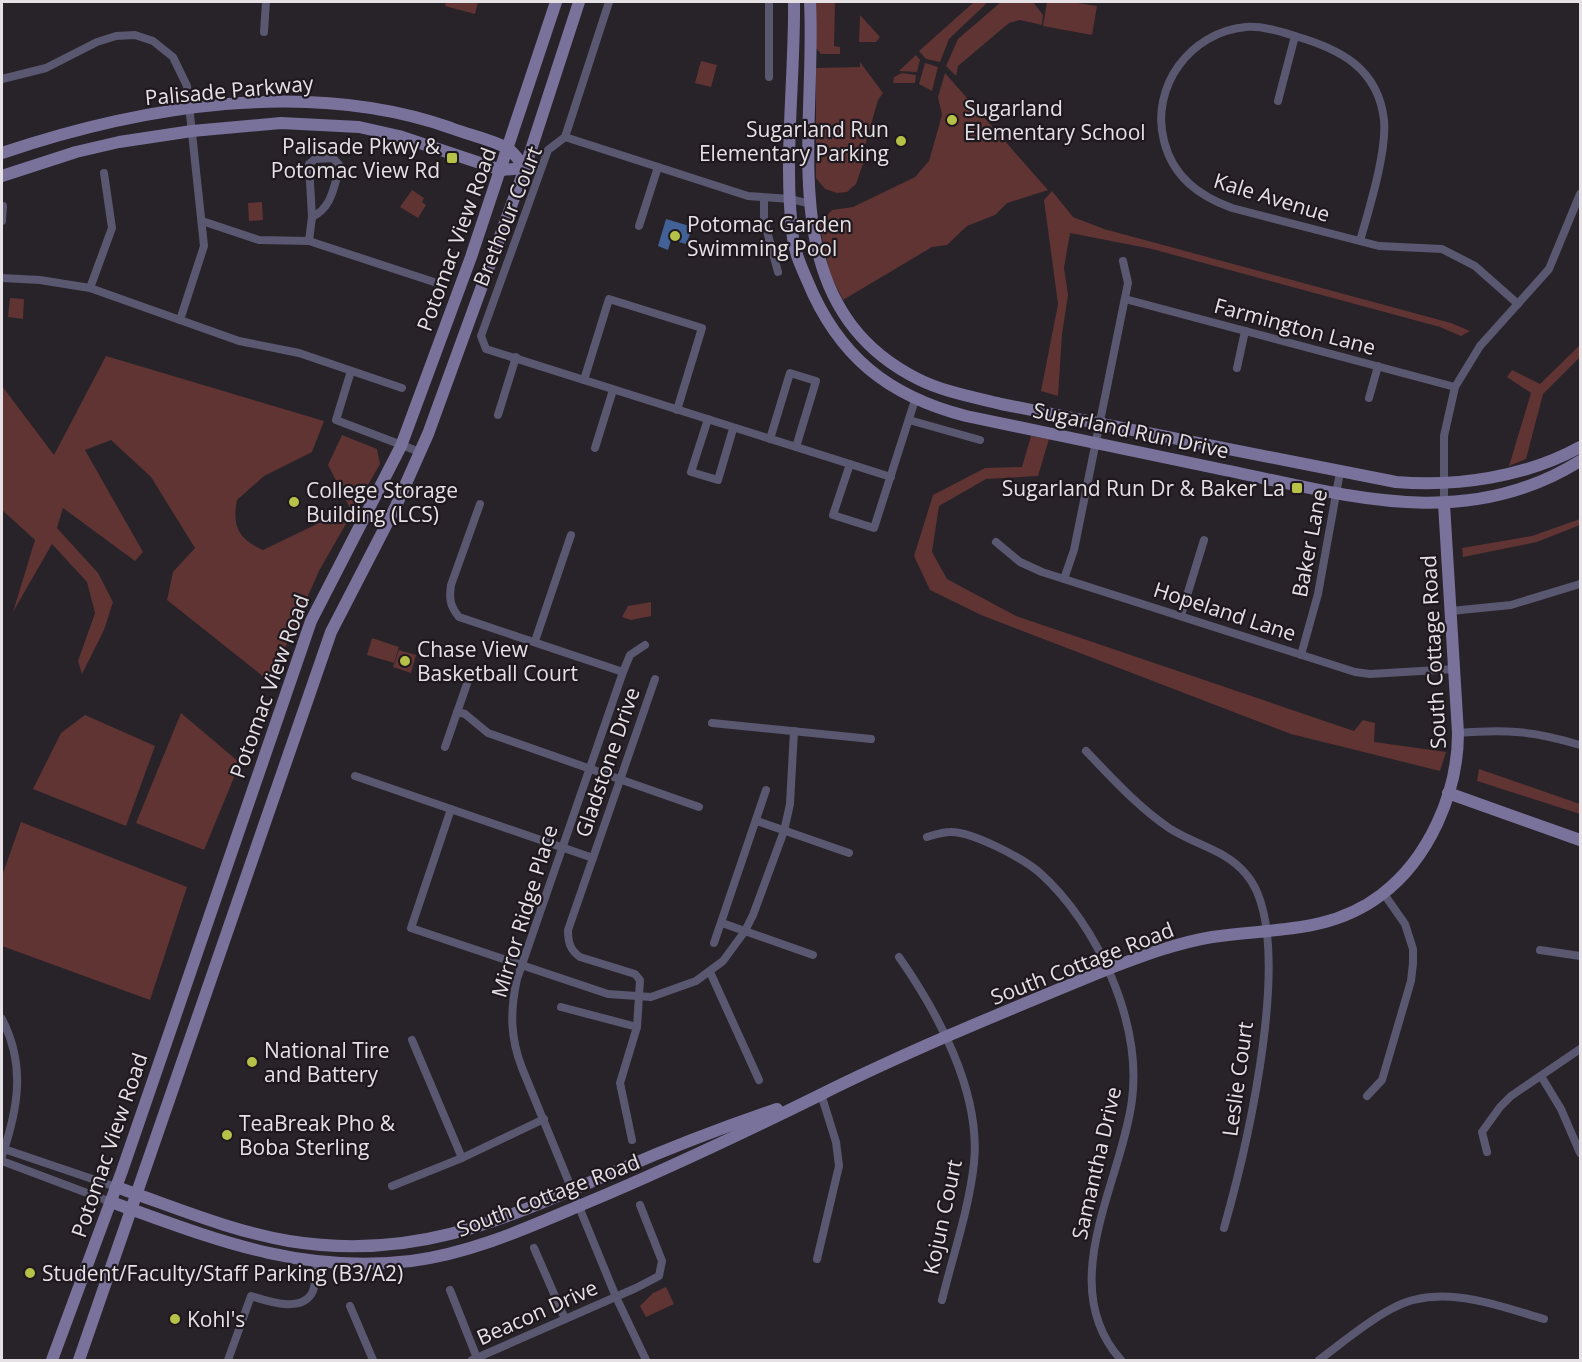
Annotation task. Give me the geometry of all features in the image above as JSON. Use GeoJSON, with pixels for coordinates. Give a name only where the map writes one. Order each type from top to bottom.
{"type":"FeatureCollection","features":[{"type":"Feature","properties":{"kind":"street"},"geometry":{"type":"LineString","coordinates":[[264,32],[266,2]]}},
{"type":"Feature","properties":{"kind":"street","name":"Potomac View Road"},"geometry":{"type":"LineString","coordinates":[[52,1360],[111,1202],[311,621],[401,446],[509,149],[556,2]]}},
{"type":"Feature","properties":{"kind":"street","name":"Potomac View Road"},"geometry":{"type":"LineString","coordinates":[[79,1360],[331,632],[386,526],[420,452],[525,168],[579,2]]}},
{"type":"Feature","properties":{"kind":"street","name":"Brethour Court"},"geometry":{"type":"LineString","coordinates":[[609,2],[565,136],[548,150],[481,336],[486,349],[708,419],[733,429],[891,477]]}},
{"type":"Feature","properties":{"kind":"street"},"geometry":{"type":"LineString","coordinates":[[769,2],[769,76]]}},
{"type":"Feature","properties":{"kind":"street","name":"Sugarland Run Drive"},"geometry":{"type":"LineString","coordinates":[[794,2],[791,198],[797,257],[825,318],[856,357],[879,378],[915,400],[966,416],[1337,495],[1405,503],[1444,504],[1491,498],[1519,490],[1581,461]]}},
{"type":"Feature","properties":{"kind":"street","name":"Sugarland Run Drive"},"geometry":{"type":"LineString","coordinates":[[810,2],[810,204],[817,255],[832,295],[856,331],[882,355],[908,374],[946,391],[1396,483],[1444,483],[1482,479],[1520,470],[1581,447]]}},
{"type":"Feature","properties":{"kind":"street","name":"Kale Avenue"},"geometry":{"type":"LineString","coordinates":[[1360,241],[1383,141],[1384,120],[1378,98],[1368,77],[1345,55],[1324,44],[1270,29],[1246,27],[1219,34],[1196,47],[1174,73],[1162,100],[1161,122],[1166,150],[1185,181],[1216,202],[1360,241],[1393,248],[1431,248],[1456,254],[1475,266],[1518,304]]}},
{"type":"Feature","properties":{"kind":"street"},"geometry":{"type":"LineString","coordinates":[[2,79],[46,68],[103,39],[135,35],[153,41],[173,57],[183,73],[190,110],[204,246],[201,263],[180,320]]}},
{"type":"Feature","properties":{"kind":"street"},"geometry":{"type":"LineString","coordinates":[[1278,101],[1295,36]]}},
{"type":"Feature","properties":{"kind":"street","name":"Palisade Parkway"},"geometry":{"type":"LineString","coordinates":[[2,153],[116,121],[190,110],[276,102],[337,103],[413,116],[509,149]]}},
{"type":"Feature","properties":{"kind":"street","name":"Palisade Parkway"},"geometry":{"type":"LineString","coordinates":[[2,176],[98,147],[192,131],[281,123],[353,126],[399,136],[501,170],[525,168]]}},
{"type":"Feature","properties":{"kind":"street"},"geometry":{"type":"LineString","coordinates":[[565,136],[658,167],[764,198],[791,198],[810,204]]}},
{"type":"Feature","properties":{"kind":"street"},"geometry":{"type":"LineString","coordinates":[[509,149],[525,168]]}},
{"type":"Feature","properties":{"kind":"street"},"geometry":{"type":"LineString","coordinates":[[309,241],[312,218],[309,164],[315,159],[333,158],[340,166],[327,207],[312,218]]}},
{"type":"Feature","properties":{"kind":"street"},"geometry":{"type":"LineString","coordinates":[[639,226],[658,167]]}},
{"type":"Feature","properties":{"kind":"street"},"geometry":{"type":"LineString","coordinates":[[90,288],[112,228],[104,173]]}},
{"type":"Feature","properties":{"kind":"street"},"geometry":{"type":"LineString","coordinates":[[1444,504],[1444,436],[1455,387],[1480,346],[1541,279],[1555,259],[1581,195]]}},
{"type":"Feature","properties":{"kind":"street"},"geometry":{"type":"LineString","coordinates":[[764,198],[764,220],[778,272]]}},
{"type":"Feature","properties":{"kind":"street"},"geometry":{"type":"LineString","coordinates":[[2,221],[3,206]]}},
{"type":"Feature","properties":{"kind":"street"},"geometry":{"type":"LineString","coordinates":[[202,221],[259,240],[309,241],[437,283]]}},
{"type":"Feature","properties":{"kind":"street"},"geometry":{"type":"LineString","coordinates":[[1064,579],[1074,550],[1128,283],[1123,261]]}},
{"type":"Feature","properties":{"kind":"street"},"geometry":{"type":"LineString","coordinates":[[2,278],[40,280],[90,288],[239,340],[299,353],[402,387]]}},
{"type":"Feature","properties":{"kind":"street"},"geometry":{"type":"LineString","coordinates":[[584,380],[609,299],[702,328],[677,410]]}},
{"type":"Feature","properties":{"kind":"street","name":"Farmington Lane"},"geometry":{"type":"LineString","coordinates":[[1125,299],[1455,387]]}},
{"type":"Feature","properties":{"kind":"street"},"geometry":{"type":"LineString","coordinates":[[1237,368],[1245,332]]}},
{"type":"Feature","properties":{"kind":"street"},"geometry":{"type":"LineString","coordinates":[[498,415],[516,357]]}},
{"type":"Feature","properties":{"kind":"street"},"geometry":{"type":"LineString","coordinates":[[1369,398],[1378,366]]}},
{"type":"Feature","properties":{"kind":"street"},"geometry":{"type":"LineString","coordinates":[[351,371],[336,420],[420,452]]}},
{"type":"Feature","properties":{"kind":"street"},"geometry":{"type":"LineString","coordinates":[[770,439],[790,373],[816,381],[796,447]]}},
{"type":"Feature","properties":{"kind":"street"},"geometry":{"type":"LineString","coordinates":[[595,448],[613,390]]}},
{"type":"Feature","properties":{"kind":"street"},"geometry":{"type":"LineString","coordinates":[[850,464],[833,515],[874,528],[915,400]]}},
{"type":"Feature","properties":{"kind":"street"},"geometry":{"type":"LineString","coordinates":[[708,419],[691,472],[718,480],[733,429]]}},
{"type":"Feature","properties":{"kind":"street"},"geometry":{"type":"LineString","coordinates":[[909,420],[980,441]]}},
{"type":"Feature","properties":{"kind":"street","name":"Baker Lane"},"geometry":{"type":"LineString","coordinates":[[1301,655],[1318,594],[1340,472]]}},
{"type":"Feature","properties":{"kind":"street"},"geometry":{"type":"LineString","coordinates":[[480,504],[451,585],[449,598],[452,608],[459,617],[623,672]]}},
{"type":"Feature","properties":{"kind":"street","name":"South Cottage Road"},"geometry":{"type":"LineString","coordinates":[[2,1161],[132,1210],[260,1253],[317,1262],[368,1264],[444,1255],[502,1239],[689,1160],[821,1094],[1107,970],[1194,940],[1268,933],[1330,922],[1348,916],[1384,894],[1407,871],[1424,847],[1448,793],[1456,768],[1458,733],[1444,504]]}},
{"type":"Feature","properties":{"kind":"street"},"geometry":{"type":"LineString","coordinates":[[535,641],[572,535]]}},
{"type":"Feature","properties":{"kind":"street"},"geometry":{"type":"LineString","coordinates":[[1181,615],[1204,540]]}},
{"type":"Feature","properties":{"kind":"street","name":"Hopeland Lane"},"geometry":{"type":"LineString","coordinates":[[996,542],[1020,562],[1064,579],[1301,655],[1370,674],[1455,669]]}},
{"type":"Feature","properties":{"kind":"street"},"geometry":{"type":"LineString","coordinates":[[1451,611],[1511,605],[1581,584]]}},
{"type":"Feature","properties":{"kind":"street","name":"Mirror Ridge Place"},"geometry":{"type":"LineString","coordinates":[[645,645],[630,655],[623,672],[521,966],[512,1004],[515,1050],[616,1297],[646,1360]]}},
{"type":"Feature","properties":{"kind":"street"},"geometry":{"type":"LineString","coordinates":[[445,747],[469,678]]}},
{"type":"Feature","properties":{"kind":"street","name":"Gladstone Drive"},"geometry":{"type":"LineString","coordinates":[[640,998],[640,980],[635,974],[580,957],[573,951],[568,941],[568,930],[655,678]]}},
{"type":"Feature","properties":{"kind":"street"},"geometry":{"type":"LineString","coordinates":[[457,712],[465,714],[488,733],[699,807]]}},
{"type":"Feature","properties":{"kind":"street"},"geometry":{"type":"LineString","coordinates":[[712,723],[871,739]]}},
{"type":"Feature","properties":{"kind":"street"},"geometry":{"type":"LineString","coordinates":[[1458,733],[1501,729],[1531,732],[1581,746]]}},
{"type":"Feature","properties":{"kind":"street"},"geometry":{"type":"LineString","coordinates":[[451,809],[411,928],[589,990],[640,998],[672,991],[710,972],[723,961],[745,931],[784,831],[790,804],[794,731]]}},
{"type":"Feature","properties":{"kind":"street","name":"Leslie Court"},"geometry":{"type":"LineString","coordinates":[[1086,751],[1150,813],[1170,828],[1213,848],[1240,867],[1259,896],[1268,933],[1268,984],[1254,1095],[1240,1168],[1224,1228]]}},
{"type":"Feature","properties":{"kind":"street","name":"Gladstone Drive"},"geometry":{"type":"LineString","coordinates":[[355,776],[593,858]]}},
{"type":"Feature","properties":{"kind":"street"},"geometry":{"type":"LineString","coordinates":[[714,943],[766,790]]}},
{"type":"Feature","properties":{"kind":"street"},"geometry":{"type":"LineString","coordinates":[[1448,793],[1581,840]]}},
{"type":"Feature","properties":{"kind":"street"},"geometry":{"type":"LineString","coordinates":[[757,821],[849,853]]}},
{"type":"Feature","properties":{"kind":"street","name":"Samantha Drive"},"geometry":{"type":"LineString","coordinates":[[927,837],[951,832],[1010,852],[1036,869],[1075,909],[1090,933],[1118,996],[1130,1038],[1133,1086],[1130,1113],[1095,1243],[1091,1279],[1094,1308],[1101,1329],[1121,1360]]}},
{"type":"Feature","properties":{"kind":"street"},"geometry":{"type":"LineString","coordinates":[[1366,1096],[1382,1080],[1411,981],[1413,963],[1413,949],[1405,924],[1384,894]]}},
{"type":"Feature","properties":{"kind":"street"},"geometry":{"type":"LineString","coordinates":[[722,923],[813,955]]}},
{"type":"Feature","properties":{"kind":"street"},"geometry":{"type":"LineString","coordinates":[[1540,950],[1581,956]]}},
{"type":"Feature","properties":{"kind":"street","name":"Kojun Court"},"geometry":{"type":"LineString","coordinates":[[899,957],[929,1000],[948,1038],[971,1115],[974,1151],[968,1198],[942,1300]]}},
{"type":"Feature","properties":{"kind":"street"},"geometry":{"type":"LineString","coordinates":[[710,972],[759,1080]]}},
{"type":"Feature","properties":{"kind":"street"},"geometry":{"type":"LineString","coordinates":[[632,1140],[620,1083],[637,1027],[640,998]]}},
{"type":"Feature","properties":{"kind":"street"},"geometry":{"type":"LineString","coordinates":[[561,1007],[637,1027]]}},
{"type":"Feature","properties":{"kind":"street"},"geometry":{"type":"LineString","coordinates":[[2,1019],[14,1050],[18,1088],[11,1129],[3,1152]]}},
{"type":"Feature","properties":{"kind":"street"},"geometry":{"type":"LineString","coordinates":[[412,1040],[462,1158]]}},
{"type":"Feature","properties":{"kind":"street"},"geometry":{"type":"LineString","coordinates":[[1487,1152],[1482,1132],[1490,1119],[1511,1096],[1581,1049]]}},
{"type":"Feature","properties":{"kind":"street"},"geometry":{"type":"LineString","coordinates":[[1541,1076],[1561,1110],[1581,1153]]}},
{"type":"Feature","properties":{"kind":"street"},"geometry":{"type":"LineString","coordinates":[[817,1259],[839,1166],[836,1142],[821,1094]]}},
{"type":"Feature","properties":{"kind":"street","name":"South Cottage Road"},"geometry":{"type":"LineString","coordinates":[[3,1152],[276,1238],[356,1246],[414,1242],[464,1232],[506,1218],[721,1128],[821,1094]]}},
{"type":"Feature","properties":{"kind":"street"},"geometry":{"type":"LineString","coordinates":[[393,1186],[462,1158],[544,1119]]}},
{"type":"Feature","properties":{"kind":"street","name":"Beacon Drive"},"geometry":{"type":"LineString","coordinates":[[474,1359],[652,1281],[662,1268],[662,1261],[640,1205]]}},
{"type":"Feature","properties":{"kind":"street"},"geometry":{"type":"LineString","coordinates":[[534,1248],[565,1319]]}},
{"type":"Feature","properties":{"kind":"street"},"geometry":{"type":"LineString","coordinates":[[228,1360],[250,1296],[282,1304],[303,1300],[314,1289],[317,1262]]}},
{"type":"Feature","properties":{"kind":"street"},"geometry":{"type":"LineString","coordinates":[[450,1290],[474,1359]]}},
{"type":"Feature","properties":{"kind":"street"},"geometry":{"type":"LineString","coordinates":[[1319,1360],[1389,1310],[1413,1300],[1434,1297],[1470,1299],[1544,1319]]}},
{"type":"Feature","properties":{"kind":"street"},"geometry":{"type":"LineString","coordinates":[[350,1306],[373,1360]]}},
{"type":"Feature","properties":{"kind":"shaded area"},"geometry":{"type":"Polygon","coordinates":[[[446,2],[478,2],[475,14],[445,6],[446,2]]]}},
{"type":"Feature","properties":{"kind":"shaded area"},"geometry":{"type":"Polygon","coordinates":[[[815,2],[835,2],[834,46],[840,47],[840,54],[821,54],[815,47],[815,2]]]}},
{"type":"Feature","properties":{"kind":"shaded area"},"geometry":{"type":"Polygon","coordinates":[[[974,2],[988,2],[949,39],[940,62],[926,59],[919,51],[974,2]]]}},
{"type":"Feature","properties":{"kind":"shaded area"},"geometry":{"type":"Polygon","coordinates":[[[1001,2],[1033,2],[1043,15],[1042,25],[1020,20],[1009,23],[958,66],[956,76],[946,66],[958,39],[1001,2]]]}},
{"type":"Feature","properties":{"kind":"shaded area"},"geometry":{"type":"Polygon","coordinates":[[[1047,2],[1071,2],[1097,6],[1092,35],[1043,26],[1047,2]]]}},
{"type":"Feature","properties":{"kind":"shaded area"},"geometry":{"type":"Polygon","coordinates":[[[860,15],[880,37],[876,42],[859,42],[860,15]]]}},
{"type":"Feature","properties":{"kind":"shaded area"},"geometry":{"type":"Polygon","coordinates":[[[916,55],[920,60],[917,72],[899,71],[916,55]]]}},
{"type":"Feature","properties":{"kind":"shaded area"},"geometry":{"type":"Polygon","coordinates":[[[701,61],[717,65],[711,87],[695,83],[701,61]]]}},
{"type":"Feature","properties":{"kind":"shaded area"},"geometry":{"type":"Polygon","coordinates":[[[860,62],[883,93],[878,100],[862,156],[865,158],[856,184],[847,192],[837,193],[825,189],[816,178],[816,68],[860,67],[860,62]]]}},
{"type":"Feature","properties":{"kind":"shaded area"},"geometry":{"type":"Polygon","coordinates":[[[925,63],[938,67],[932,91],[919,84],[925,63]]]}},
{"type":"Feature","properties":{"kind":"shaded area"},"geometry":{"type":"Polygon","coordinates":[[[902,73],[916,75],[915,83],[893,83],[894,77],[902,73]]]}},
{"type":"Feature","properties":{"kind":"shaded area"},"geometry":{"type":"Polygon","coordinates":[[[945,73],[1048,190],[1007,203],[995,215],[967,226],[947,245],[932,247],[843,300],[830,274],[819,224],[832,210],[853,207],[915,177],[929,161],[942,115],[938,97],[945,73]]]}},
{"type":"Feature","properties":{"kind":"shaded area"},"geometry":{"type":"Polygon","coordinates":[[[412,190],[424,198],[422,202],[426,205],[418,218],[400,207],[412,190]]]}},
{"type":"Feature","properties":{"kind":"shaded area"},"geometry":{"type":"Polygon","coordinates":[[[1052,191],[1073,217],[1104,229],[1451,323],[1470,331],[1461,336],[1440,327],[1152,249],[1070,233],[1064,268],[1068,295],[1062,334],[1058,396],[1041,391],[1058,304],[1044,200],[1052,191]]]}},
{"type":"Feature","properties":{"kind":"shaded area"},"geometry":{"type":"Polygon","coordinates":[[[262,202],[263,220],[249,221],[248,203],[262,202]]]}},
{"type":"Feature","properties":{"kind":"shaded area"},"geometry":{"type":"Polygon","coordinates":[[[10,298],[24,299],[23,319],[8,317],[10,298]]]}},
{"type":"Feature","properties":{"kind":"shaded area"},"geometry":{"type":"Polygon","coordinates":[[[1580,345],[1580,357],[1543,394],[1526,459],[1509,466],[1531,393],[1507,377],[1512,370],[1540,384],[1580,345]]]}},
{"type":"Feature","properties":{"kind":"shaded area"},"geometry":{"type":"Polygon","coordinates":[[[106,356],[324,421],[312,452],[264,476],[237,500],[235,517],[239,531],[248,541],[263,550],[350,508],[328,465],[342,435],[377,449],[380,464],[319,571],[270,682],[167,600],[173,572],[195,548],[151,477],[111,440],[85,450],[143,552],[135,561],[63,508],[57,528],[98,573],[113,602],[104,630],[82,674],[78,661],[95,613],[87,582],[52,544],[13,612],[35,540],[2,510],[2,386],[54,455],[106,356]]]}},
{"type":"Feature","properties":{"kind":"shaded area"},"geometry":{"type":"Polygon","coordinates":[[[1031,436],[1049,439],[1038,476],[986,479],[939,506],[932,552],[947,579],[1016,616],[1354,731],[1363,720],[1375,723],[1374,742],[1446,752],[1440,771],[1291,734],[981,615],[930,590],[914,556],[933,495],[985,468],[1022,467],[1031,436]]]}},
{"type":"Feature","properties":{"kind":"shaded area"},"geometry":{"type":"Polygon","coordinates":[[[1580,519],[1580,525],[1537,542],[1463,557],[1462,548],[1532,536],[1580,519]]]}},
{"type":"Feature","properties":{"kind":"shaded area"},"geometry":{"type":"Polygon","coordinates":[[[651,602],[651,616],[631,620],[622,617],[628,606],[651,602]]]}},
{"type":"Feature","properties":{"kind":"shaded area"},"geometry":{"type":"Polygon","coordinates":[[[372,638],[399,647],[394,663],[367,655],[372,638]]]}},
{"type":"Feature","properties":{"kind":"shaded area","name":"Chase View Basketball Court"},"geometry":{"type":"Polygon","coordinates":[[[399,650],[416,655],[411,673],[393,667],[399,650]]]}},
{"type":"Feature","properties":{"kind":"shaded area"},"geometry":{"type":"Polygon","coordinates":[[[181,713],[240,763],[204,850],[136,823],[181,713]]]}},
{"type":"Feature","properties":{"kind":"shaded area"},"geometry":{"type":"Polygon","coordinates":[[[85,715],[155,746],[126,826],[33,789],[61,733],[85,715]]]}},
{"type":"Feature","properties":{"kind":"shaded area"},"geometry":{"type":"Polygon","coordinates":[[[1479,769],[1580,804],[1580,814],[1477,781],[1479,769]]]}},
{"type":"Feature","properties":{"kind":"shaded area"},"geometry":{"type":"Polygon","coordinates":[[[21,822],[187,887],[150,1000],[2,946],[2,876],[21,822]]]}},
{"type":"Feature","properties":{"kind":"shaded area"},"geometry":{"type":"Polygon","coordinates":[[[666,1287],[674,1304],[646,1317],[640,1306],[653,1293],[666,1287]]]}},
{"type":"Feature","properties":{"kind":"water","name":"Potomac Garden Swimming Pool"},"geometry":{"type":"Polygon","coordinates":[[[666,219],[693,227],[686,244],[671,240],[668,250],[658,246],[666,219]]]}},
{"type":"Feature","properties":{"kind":"place","name":"Sugarland Elementary School"},"geometry":{"type":"Point","coordinates":[952,120]}},
{"type":"Feature","properties":{"kind":"place","name":"Sugarland Run Elementary Parking"},"geometry":{"type":"Point","coordinates":[901,141]}},
{"type":"Feature","properties":{"kind":"place","name":"Palisade Pkwy & Potomac View Rd"},"geometry":{"type":"Point","coordinates":[452,158]}},
{"type":"Feature","properties":{"kind":"place","name":"Potomac Garden Swimming Pool"},"geometry":{"type":"Point","coordinates":[675,236]}},
{"type":"Feature","properties":{"kind":"place","name":"Sugarland Run Dr & Baker La"},"geometry":{"type":"Point","coordinates":[1297,488]}},
{"type":"Feature","properties":{"kind":"place","name":"College Storage Building (LCS)"},"geometry":{"type":"Point","coordinates":[294,502]}},
{"type":"Feature","properties":{"kind":"place","name":"Chase View Basketball Court"},"geometry":{"type":"Point","coordinates":[405,661]}},
{"type":"Feature","properties":{"kind":"place","name":"National Tire and Battery"},"geometry":{"type":"Point","coordinates":[252,1062]}},
{"type":"Feature","properties":{"kind":"place","name":"TeaBreak Pho & Boba Sterling"},"geometry":{"type":"Point","coordinates":[227,1135]}},
{"type":"Feature","properties":{"kind":"place","name":"Student/Faculty/Staff Parking (B3/A2)"},"geometry":{"type":"Point","coordinates":[30,1273]}},
{"type":"Feature","properties":{"kind":"place","name":"Kohl's"},"geometry":{"type":"Point","coordinates":[175,1319]}}]}
